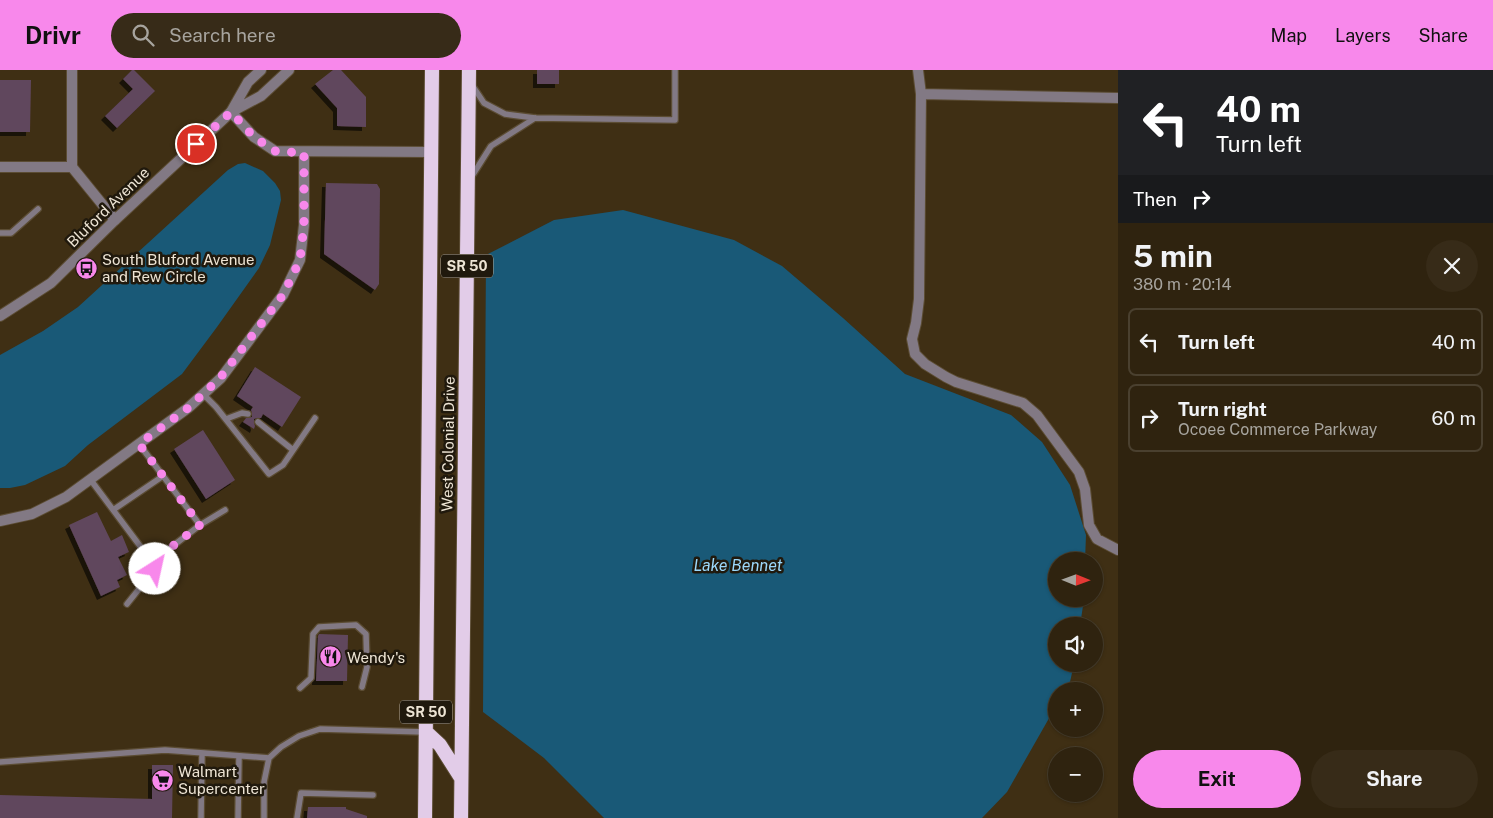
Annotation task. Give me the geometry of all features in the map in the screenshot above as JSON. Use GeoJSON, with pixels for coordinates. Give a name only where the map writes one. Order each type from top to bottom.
{"type":"FeatureCollection","features":[{"type":"Feature","properties":{"kind":"highway","name":"West Colonial Drive"},"geometry":{"type":"LineString","coordinates":[[425,818],[432,70]]}},
{"type":"Feature","properties":{"kind":"highway","name":"West Colonial Drive"},"geometry":{"type":"LineString","coordinates":[[461,818],[469,75]]}},
{"type":"Feature","properties":{"kind":"highway"},"geometry":{"type":"LineString","coordinates":[[426,732],[440,745],[461,778]]}},
{"type":"Feature","properties":{"kind":"street"},"geometry":{"type":"LineString","coordinates":[[72,70],[72,167],[115,220]]}},
{"type":"Feature","properties":{"kind":"street","name":"Bluford Avenue"},"geometry":{"type":"LineString","coordinates":[[231,112],[248,82],[261,70]]}},
{"type":"Feature","properties":{"kind":"street","name":"Bluford Avenue"},"geometry":{"type":"LineString","coordinates":[[0,316],[50,283],[231,112],[261,96],[289,70]]}},
{"type":"Feature","properties":{"kind":"street"},"geometry":{"type":"LineString","coordinates":[[918,70],[921,94],[919,299],[912,339],[915,354],[925,364],[946,377],[956,382],[1023,403],[1037,415],[1079,472],[1085,489],[1089,525],[1097,539],[1118,550]]}},
{"type":"Feature","properties":{"kind":"street"},"geometry":{"type":"LineString","coordinates":[[921,94],[1118,98]]}},
{"type":"Feature","properties":{"kind":"street"},"geometry":{"type":"LineString","coordinates":[[231,112],[254,137],[275,151],[304,153],[430,152]]}},
{"type":"Feature","properties":{"kind":"street"},"geometry":{"type":"LineString","coordinates":[[0,521],[32,514],[66,497],[188,408],[220,378],[283,295],[300,260],[304,225],[304,153]]}},
{"type":"Feature","properties":{"kind":"street"},"geometry":{"type":"LineString","coordinates":[[0,167],[72,167]]}},
{"type":"Feature","properties":{"kind":"lane"},"geometry":{"type":"LineString","coordinates":[[469,75],[484,103],[505,114],[535,118],[675,120],[675,70]]}},
{"type":"Feature","properties":{"kind":"lane"},"geometry":{"type":"LineString","coordinates":[[468,193],[473,173],[491,146],[535,118]]}},
{"type":"Feature","properties":{"kind":"lane"},"geometry":{"type":"LineString","coordinates":[[0,233],[11,233],[38,208]]}},
{"type":"Feature","properties":{"kind":"lane"},"geometry":{"type":"LineString","coordinates":[[203,394],[226,419],[269,474],[283,465],[315,418]]}},
{"type":"Feature","properties":{"kind":"lane"},"geometry":{"type":"LineString","coordinates":[[226,419],[242,413],[248,414]]}},
{"type":"Feature","properties":{"kind":"lane"},"geometry":{"type":"LineString","coordinates":[[258,422],[293,450]]}},
{"type":"Feature","properties":{"kind":"lane"},"geometry":{"type":"LineString","coordinates":[[139,444],[200,525]]}},
{"type":"Feature","properties":{"kind":"lane"},"geometry":{"type":"LineString","coordinates":[[113,510],[163,476]]}},
{"type":"Feature","properties":{"kind":"lane"},"geometry":{"type":"LineString","coordinates":[[90,479],[148,558],[156,559],[200,525],[226,510]]}},
{"type":"Feature","properties":{"kind":"lane"},"geometry":{"type":"LineString","coordinates":[[127,604],[155,569],[156,559]]}},
{"type":"Feature","properties":{"kind":"lane"},"geometry":{"type":"LineString","coordinates":[[300,688],[311,678],[313,634],[319,627],[356,625],[366,634],[366,667],[362,687]]}},
{"type":"Feature","properties":{"kind":"lane"},"geometry":{"type":"LineString","coordinates":[[264,818],[264,782],[269,758],[281,747],[299,736],[320,729],[426,732]]}},
{"type":"Feature","properties":{"kind":"lane"},"geometry":{"type":"LineString","coordinates":[[0,762],[164,750],[269,758]]}},
{"type":"Feature","properties":{"kind":"lane"},"geometry":{"type":"LineString","coordinates":[[201,818],[202,753]]}},
{"type":"Feature","properties":{"kind":"lane"},"geometry":{"type":"LineString","coordinates":[[238,818],[239,756]]}},
{"type":"Feature","properties":{"kind":"lane"},"geometry":{"type":"LineString","coordinates":[[296,818],[301,793],[373,795]]}},
{"type":"Feature","properties":{"kind":"water"},"geometry":{"type":"Polygon","coordinates":[[[245,163],[263,171],[280,191],[281,200],[270,245],[259,268],[182,374],[88,445],[65,466],[25,485],[0,488],[0,355],[43,331],[78,307],[228,170],[238,164],[245,163]]]}},
{"type":"Feature","properties":{"kind":"water","name":"Lake Bennet"},"geometry":{"type":"Polygon","coordinates":[[[623,210],[734,240],[782,266],[905,374],[1011,415],[1042,442],[1070,485],[1086,535],[1085,552],[1048,552],[1048,608],[1083,608],[1081,617],[1048,617],[1048,672],[1072,672],[1070,682],[1048,682],[1048,720],[1007,792],[982,818],[604,818],[544,758],[483,712],[486,255],[554,220],[623,210]]]}},
{"type":"Feature","properties":{"kind":"building"},"geometry":{"type":"Polygon","coordinates":[[[132,70],[155,91],[117,128],[105,116],[133,89],[123,79],[132,70]]]}},
{"type":"Feature","properties":{"kind":"building"},"geometry":{"type":"Polygon","coordinates":[[[333,70],[341,70],[366,97],[366,127],[337,126],[337,108],[315,84],[333,70]]]}},
{"type":"Feature","properties":{"kind":"building"},"geometry":{"type":"Polygon","coordinates":[[[537,70],[559,70],[559,84],[537,84],[537,70]]]}},
{"type":"Feature","properties":{"kind":"building"},"geometry":{"type":"Polygon","coordinates":[[[0,80],[31,80],[30,132],[0,132],[0,80]]]}},
{"type":"Feature","properties":{"kind":"building"},"geometry":{"type":"Polygon","coordinates":[[[326,183],[377,184],[380,189],[379,284],[375,290],[324,254],[326,183]]]}},
{"type":"Feature","properties":{"kind":"building"},"geometry":{"type":"Polygon","coordinates":[[[255,367],[301,397],[282,427],[263,414],[261,418],[254,419],[254,429],[243,422],[246,418],[252,417],[251,410],[253,407],[237,396],[255,367]]]}},
{"type":"Feature","properties":{"kind":"building"},"geometry":{"type":"Polygon","coordinates":[[[203,430],[235,480],[206,499],[174,449],[203,430]]]}},
{"type":"Feature","properties":{"kind":"building"},"geometry":{"type":"Polygon","coordinates":[[[97,512],[111,541],[122,535],[129,552],[118,557],[127,575],[117,580],[120,587],[101,596],[69,525],[97,512]]]}},
{"type":"Feature","properties":{"kind":"building"},"geometry":{"type":"Polygon","coordinates":[[[319,634],[348,635],[347,681],[316,681],[319,634]]]}},
{"type":"Feature","properties":{"kind":"building","name":"Walmart Supercenter"},"geometry":{"type":"Polygon","coordinates":[[[152,765],[173,765],[172,818],[0,818],[0,795],[152,799],[152,765]]]}},
{"type":"Feature","properties":{"kind":"building"},"geometry":{"type":"Polygon","coordinates":[[[308,807],[346,807],[346,809],[367,816],[367,818],[307,818],[308,807]]]}},
{"type":"Feature","properties":{"kind":"place","name":"South Bluford Avenue and Rew Circle"},"geometry":{"type":"Point","coordinates":[86,268]}},
{"type":"Feature","properties":{"kind":"place","name":"Wendy's"},"geometry":{"type":"Point","coordinates":[331,657]}},
{"type":"Feature","properties":{"kind":"place","name":"Walmart Supercenter"},"geometry":{"type":"Point","coordinates":[162,780]}},
{"type":"Feature","properties":{"kind":"route"},"geometry":{"type":"LineString","coordinates":[[155,569],[156,559],[200,525],[139,444],[188,408],[220,378],[283,295],[300,260],[304,225],[304,153],[275,151],[254,137],[231,112],[196,144]]}}]}
